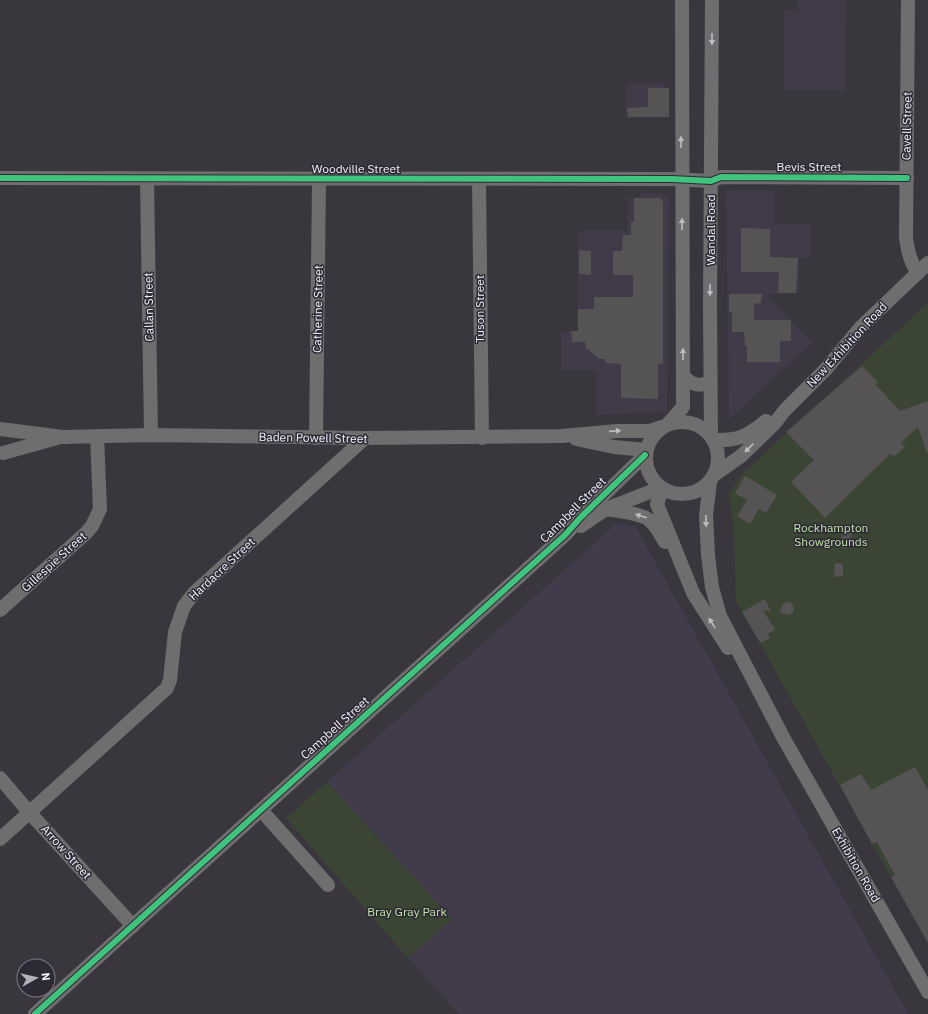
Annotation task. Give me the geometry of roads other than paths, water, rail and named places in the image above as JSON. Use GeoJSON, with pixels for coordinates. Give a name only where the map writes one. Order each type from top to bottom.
{"type":"FeatureCollection","features":[{"type":"Feature","properties":{"kind":"street"},"geometry":{"type":"LineString","coordinates":[[665,426],[677,422],[696,424],[704,429],[712,438],[717,449],[717,467],[712,479],[702,489],[692,493],[677,494],[661,488],[651,478],[646,467],[646,452],[649,441],[655,433],[665,426],[683,407],[681,181],[682,0]]}},
{"type":"Feature","properties":{"kind":"street","name":"Wandal Road"},"geometry":{"type":"LineString","coordinates":[[712,0],[710,382],[712,438]]}},
{"type":"Feature","properties":{"kind":"street","name":"Cavell Street"},"geometry":{"type":"LineString","coordinates":[[908,0],[906,238],[912,264],[923,268]]}},
{"type":"Feature","properties":{"kind":"street","name":"Bevis Street"},"geometry":{"type":"LineString","coordinates":[[711,181],[721,177],[907,178]]}},
{"type":"Feature","properties":{"kind":"street","name":"Woodville Street"},"geometry":{"type":"LineString","coordinates":[[0,178],[319,180],[672,179],[681,181],[711,181]]}},
{"type":"Feature","properties":{"kind":"street","name":"Callan Street"},"geometry":{"type":"LineString","coordinates":[[146,179],[151,435]]}},
{"type":"Feature","properties":{"kind":"street","name":"Catherine Street"},"geometry":{"type":"LineString","coordinates":[[316,438],[319,180]]}},
{"type":"Feature","properties":{"kind":"street","name":"Tuson Street"},"geometry":{"type":"LineString","coordinates":[[479,180],[482,438]]}},
{"type":"Feature","properties":{"kind":"street","name":"New Exhibition Road"},"geometry":{"type":"LineString","coordinates":[[712,479],[741,456],[774,424],[785,410],[826,369],[861,328],[923,268]]}},
{"type":"Feature","properties":{"kind":"street"},"geometry":{"type":"LineString","coordinates":[[683,376],[693,384],[701,385],[710,382]]}},
{"type":"Feature","properties":{"kind":"street","name":"New Exhibition Road"},"geometry":{"type":"LineString","coordinates":[[712,438],[730,440],[746,436],[769,418],[785,410]]}},
{"type":"Feature","properties":{"kind":"street","name":"Baden Powell Street"},"geometry":{"type":"LineString","coordinates":[[0,429],[63,437],[151,435],[316,438],[482,438],[562,436],[617,431],[650,431],[665,426]]}},
{"type":"Feature","properties":{"kind":"street"},"geometry":{"type":"LineString","coordinates":[[0,429],[6,445],[1,455]]}},
{"type":"Feature","properties":{"kind":"street","name":"Gillespie Street"},"geometry":{"type":"LineString","coordinates":[[0,610],[92,526],[100,509],[97,436]]}},
{"type":"Feature","properties":{"kind":"street","name":"Baden Powell Street"},"geometry":{"type":"LineString","coordinates":[[562,436],[614,448],[646,452]]}},
{"type":"Feature","properties":{"kind":"street","name":"Baden Powell Street"},"geometry":{"type":"LineString","coordinates":[[1,455],[63,437]]}},
{"type":"Feature","properties":{"kind":"street","name":"Hardacre Street"},"geometry":{"type":"LineString","coordinates":[[0,839],[167,688],[170,680],[175,632],[184,606],[194,593],[365,438]]}},
{"type":"Feature","properties":{"kind":"street","name":"Campbell Street"},"geometry":{"type":"LineString","coordinates":[[35,1014],[566,535],[581,517],[646,452]]}},
{"type":"Feature","properties":{"kind":"street","name":"Exhibition Road"},"geometry":{"type":"LineString","coordinates":[[712,479],[706,513],[706,531],[712,587],[720,616],[784,739],[928,992]]}},
{"type":"Feature","properties":{"kind":"street","name":"Exhibition Road"},"geometry":{"type":"LineString","coordinates":[[661,488],[657,504],[693,593]]}},
{"type":"Feature","properties":{"kind":"street","name":"Campbell Street"},"geometry":{"type":"LineString","coordinates":[[566,535],[606,509],[661,488]]}},
{"type":"Feature","properties":{"kind":"street","name":"Exhibition Road"},"geometry":{"type":"LineString","coordinates":[[606,509],[648,518],[658,528],[693,593],[784,739]]}},
{"type":"Feature","properties":{"kind":"street","name":"Arrow Street"},"geometry":{"type":"LineString","coordinates":[[0,778],[132,926]]}},
{"type":"Feature","properties":{"kind":"street"},"geometry":{"type":"LineString","coordinates":[[261,810],[328,885]]}},
{"type":"Feature","properties":{"kind":"park label","name":"Rockhampton Showgrounds"},"geometry":{"type":"Point","coordinates":[831,535]}},
{"type":"Feature","properties":{"kind":"park label","name":"Bray Gray Park"},"geometry":{"type":"Point","coordinates":[407,912]}}]}
